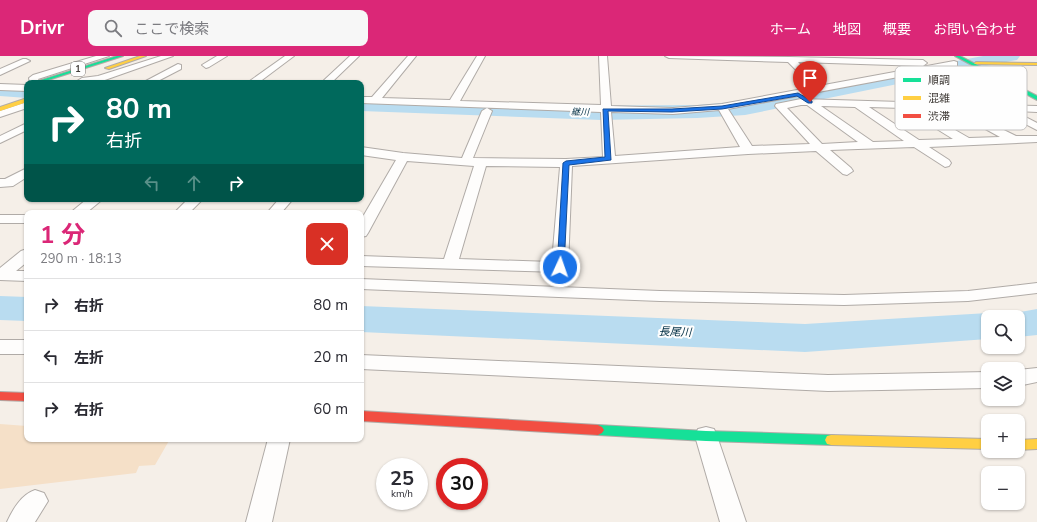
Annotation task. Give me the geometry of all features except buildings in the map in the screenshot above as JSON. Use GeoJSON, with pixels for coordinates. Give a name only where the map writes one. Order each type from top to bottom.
{"type":"FeatureCollection","features":[{"type":"Feature","properties":{"kind":"main road","name":"1"},"geometry":{"type":"LineString","coordinates":[[45,80],[121,56]]}},
{"type":"Feature","properties":{"kind":"main road","name":"1"},"geometry":{"type":"LineString","coordinates":[[54,80],[130,56]]}},
{"type":"Feature","properties":{"kind":"main road","name":"1"},"geometry":{"type":"LineString","coordinates":[[70,80],[144,56]]}},
{"type":"Feature","properties":{"kind":"main road","name":"1"},"geometry":{"type":"LineString","coordinates":[[84,80],[156,56]]}},
{"type":"Feature","properties":{"kind":"main road"},"geometry":{"type":"LineString","coordinates":[[956,60],[971,63],[1037,64]]}},
{"type":"Feature","properties":{"kind":"main road"},"geometry":{"type":"LineString","coordinates":[[971,63],[977,66]]}},
{"type":"Feature","properties":{"kind":"main road"},"geometry":{"type":"LineString","coordinates":[[0,94],[24,87]]}},
{"type":"Feature","properties":{"kind":"main road"},"geometry":{"type":"LineString","coordinates":[[0,97],[24,87]]}},
{"type":"Feature","properties":{"kind":"main road"},"geometry":{"type":"LineString","coordinates":[[1027,93],[1037,98]]}},
{"type":"Feature","properties":{"kind":"main road"},"geometry":{"type":"LineString","coordinates":[[0,103],[24,95]]}},
{"type":"Feature","properties":{"kind":"main road"},"geometry":{"type":"LineString","coordinates":[[0,109],[24,101]]}},
{"type":"Feature","properties":{"kind":"main road"},"geometry":{"type":"LineString","coordinates":[[0,396],[24,397]]}},
{"type":"Feature","properties":{"kind":"main road"},"geometry":{"type":"LineString","coordinates":[[364,416],[706,436],[981,444]]}},
{"type":"Feature","properties":{"kind":"main road"},"geometry":{"type":"LineString","coordinates":[[1025,445],[1037,444]]}},
{"type":"Feature","properties":{"kind":"street"},"geometry":{"type":"LineString","coordinates":[[34,80],[33,78],[105,56]]}},
{"type":"Feature","properties":{"kind":"street"},"geometry":{"type":"LineString","coordinates":[[99,80],[169,56]]}},
{"type":"Feature","properties":{"kind":"street"},"geometry":{"type":"LineString","coordinates":[[206,66],[223,56]]}},
{"type":"Feature","properties":{"kind":"street"},"geometry":{"type":"LineString","coordinates":[[256,80],[290,56]]}},
{"type":"Feature","properties":{"kind":"street"},"geometry":{"type":"LineString","coordinates":[[329,80],[355,56]]}},
{"type":"Feature","properties":{"kind":"street"},"geometry":{"type":"LineString","coordinates":[[374,101],[412,56]]}},
{"type":"Feature","properties":{"kind":"street"},"geometry":{"type":"LineString","coordinates":[[453,104],[481,56]]}},
{"type":"Feature","properties":{"kind":"street"},"geometry":{"type":"LineString","coordinates":[[603,56],[609,159]]}},
{"type":"Feature","properties":{"kind":"street"},"geometry":{"type":"LineString","coordinates":[[669,56],[790,59],[956,60]]}},
{"type":"Feature","properties":{"kind":"street"},"geometry":{"type":"LineString","coordinates":[[790,59],[814,84],[824,89]]}},
{"type":"Feature","properties":{"kind":"street"},"geometry":{"type":"LineString","coordinates":[[929,66],[956,60]]}},
{"type":"Feature","properties":{"kind":"street"},"geometry":{"type":"LineString","coordinates":[[0,72],[26,61]]}},
{"type":"Feature","properties":{"kind":"street"},"geometry":{"type":"LineString","coordinates":[[153,80],[178,67]]}},
{"type":"Feature","properties":{"kind":"street"},"geometry":{"type":"LineString","coordinates":[[364,100],[605,110],[724,110],[895,73]]}},
{"type":"Feature","properties":{"kind":"street"},"geometry":{"type":"LineString","coordinates":[[0,87],[24,87]]}},
{"type":"Feature","properties":{"kind":"street"},"geometry":{"type":"LineString","coordinates":[[798,94],[871,146]]}},
{"type":"Feature","properties":{"kind":"street"},"geometry":{"type":"LineString","coordinates":[[847,171],[820,148],[780,106],[801,102],[895,105]]}},
{"type":"Feature","properties":{"kind":"street"},"geometry":{"type":"LineString","coordinates":[[858,104],[895,128]]}},
{"type":"Feature","properties":{"kind":"street"},"geometry":{"type":"LineString","coordinates":[[0,114],[24,106]]}},
{"type":"Feature","properties":{"kind":"street"},"geometry":{"type":"LineString","coordinates":[[1027,109],[1037,109]]}},
{"type":"Feature","properties":{"kind":"street"},"geometry":{"type":"LineString","coordinates":[[724,110],[748,150]]}},
{"type":"Feature","properties":{"kind":"street"},"geometry":{"type":"LineString","coordinates":[[466,162],[487,111]]}},
{"type":"Feature","properties":{"kind":"street"},"geometry":{"type":"LineString","coordinates":[[1027,122],[1037,127]]}},
{"type":"Feature","properties":{"kind":"street"},"geometry":{"type":"LineString","coordinates":[[0,140],[24,128]]}},
{"type":"Feature","properties":{"kind":"street"},"geometry":{"type":"LineString","coordinates":[[898,130],[945,163]]}},
{"type":"Feature","properties":{"kind":"street"},"geometry":{"type":"LineString","coordinates":[[947,130],[967,142]]}},
{"type":"Feature","properties":{"kind":"street"},"geometry":{"type":"LineString","coordinates":[[995,130],[1014,140]]}},
{"type":"Feature","properties":{"kind":"street"},"geometry":{"type":"LineString","coordinates":[[364,151],[404,158],[481,163],[566,163],[748,150],[1037,140]]}},
{"type":"Feature","properties":{"kind":"street"},"geometry":{"type":"LineString","coordinates":[[364,228],[404,158]]}},
{"type":"Feature","properties":{"kind":"street"},"geometry":{"type":"LineString","coordinates":[[450,264],[481,163]]}},
{"type":"Feature","properties":{"kind":"street"},"geometry":{"type":"LineString","coordinates":[[364,261],[560,267],[566,163]]}},
{"type":"Feature","properties":{"kind":"street"},"geometry":{"type":"LineString","coordinates":[[0,183],[8,183],[24,174]]}},
{"type":"Feature","properties":{"kind":"street"},"geometry":{"type":"LineString","coordinates":[[81,210],[92,202]]}},
{"type":"Feature","properties":{"kind":"street"},"geometry":{"type":"LineString","coordinates":[[183,210],[193,202]]}},
{"type":"Feature","properties":{"kind":"street"},"geometry":{"type":"LineString","coordinates":[[277,210],[283,202]]}},
{"type":"Feature","properties":{"kind":"street"},"geometry":{"type":"LineString","coordinates":[[0,219],[24,219]]}},
{"type":"Feature","properties":{"kind":"street"},"geometry":{"type":"LineString","coordinates":[[9,279],[24,258]]}},
{"type":"Feature","properties":{"kind":"street"},"geometry":{"type":"LineString","coordinates":[[364,284],[660,296],[844,300],[968,296],[1037,288]]}},
{"type":"Feature","properties":{"kind":"street"},"geometry":{"type":"LineString","coordinates":[[0,347],[24,347]]}},
{"type":"Feature","properties":{"kind":"street"},"geometry":{"type":"LineString","coordinates":[[364,362],[828,383],[981,380]]}},
{"type":"Feature","properties":{"kind":"street"},"geometry":{"type":"LineString","coordinates":[[1025,377],[1037,375]]}},
{"type":"Feature","properties":{"kind":"street"},"geometry":{"type":"LineString","coordinates":[[706,436],[732,522]]}},
{"type":"Feature","properties":{"kind":"street"},"geometry":{"type":"LineString","coordinates":[[259,522],[278,442]]}},
{"type":"Feature","properties":{"kind":"street"},"geometry":{"type":"LineString","coordinates":[[20,522],[35,501]]}},
{"type":"Feature","properties":{"kind":"shaded area"},"geometry":{"type":"Polygon","coordinates":[[[0,424],[24,426],[24,442],[168,442],[155,465],[139,466],[136,473],[0,489],[0,424]]]}},
{"type":"Feature","properties":{"kind":"waterway","name":"継川"},"geometry":{"type":"LineString","coordinates":[[960,66],[1011,56]]}},
{"type":"Feature","properties":{"kind":"waterway","name":"継川"},"geometry":{"type":"LineString","coordinates":[[364,104],[505,111],[601,113],[697,111],[745,108],[895,79]]}},
{"type":"Feature","properties":{"kind":"waterway","name":"継川"},"geometry":{"type":"LineString","coordinates":[[0,90],[24,92]]}},
{"type":"Feature","properties":{"kind":"waterway","name":"長尾川"},"geometry":{"type":"LineString","coordinates":[[0,308],[24,309]]}},
{"type":"Feature","properties":{"kind":"waterway","name":"長尾川"},"geometry":{"type":"LineString","coordinates":[[364,319],[805,338],[981,326]]}},
{"type":"Feature","properties":{"kind":"waterway","name":"長尾川"},"geometry":{"type":"LineString","coordinates":[[1025,323],[1037,322]]}},
{"type":"Feature","properties":{"kind":"traffic: fast"},"geometry":{"type":"LineString","coordinates":[[44,80],[121,56]]}},
{"type":"Feature","properties":{"kind":"traffic: fast"},"geometry":{"type":"LineString","coordinates":[[957,56],[976,66]]}},
{"type":"Feature","properties":{"kind":"traffic: fast"},"geometry":{"type":"LineString","coordinates":[[1027,93],[1037,98]]}},
{"type":"Feature","properties":{"kind":"traffic: fast"},"geometry":{"type":"LineString","coordinates":[[598,430],[706,436],[831,440]]}},
{"type":"Feature","properties":{"kind":"traffic: slow"},"geometry":{"type":"LineString","coordinates":[[107,68],[144,56]]}},
{"type":"Feature","properties":{"kind":"traffic: slow"},"geometry":{"type":"LineString","coordinates":[[976,63],[1037,64]]}},
{"type":"Feature","properties":{"kind":"traffic: slow"},"geometry":{"type":"LineString","coordinates":[[0,109],[24,101]]}},
{"type":"Feature","properties":{"kind":"traffic: slow"},"geometry":{"type":"LineString","coordinates":[[831,440],[981,444]]}},
{"type":"Feature","properties":{"kind":"traffic: slow"},"geometry":{"type":"LineString","coordinates":[[1025,445],[1037,444]]}},
{"type":"Feature","properties":{"kind":"traffic: jam"},"geometry":{"type":"LineString","coordinates":[[0,396],[24,397]]}},
{"type":"Feature","properties":{"kind":"traffic: jam"},"geometry":{"type":"LineString","coordinates":[[364,416],[598,430]]}},
{"type":"Feature","properties":{"kind":"route"},"geometry":{"type":"LineString","coordinates":[[560,267],[566,163],[609,159],[605,110],[672,111],[722,107],[798,94],[810,102]]}}]}
